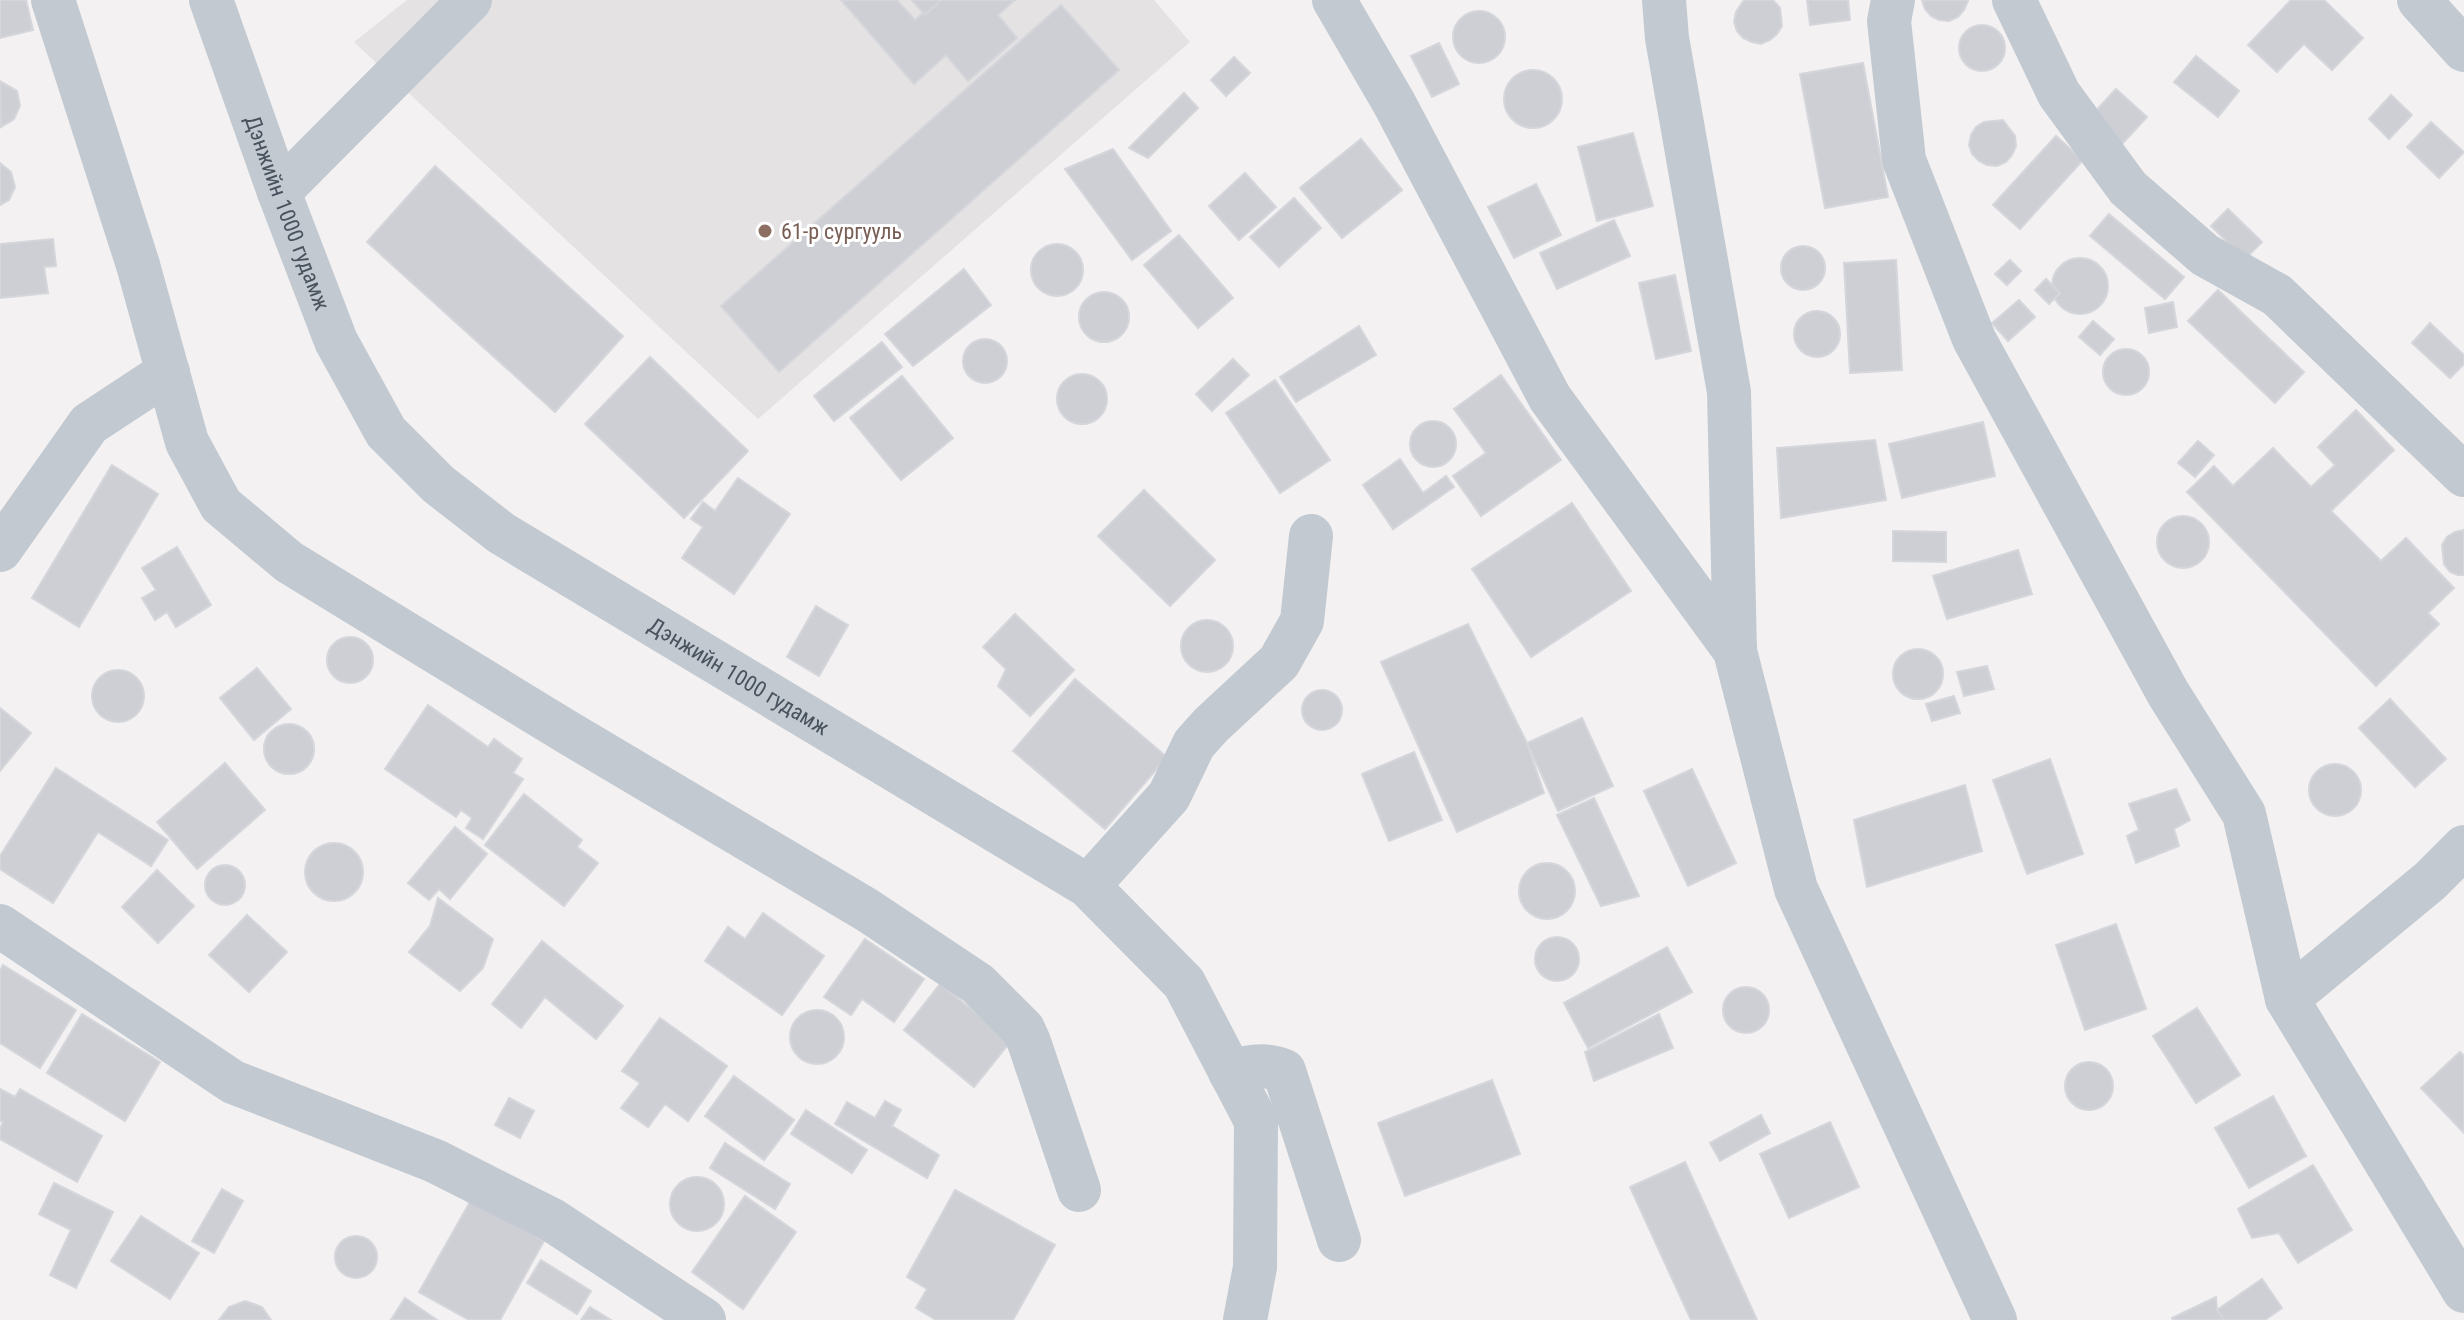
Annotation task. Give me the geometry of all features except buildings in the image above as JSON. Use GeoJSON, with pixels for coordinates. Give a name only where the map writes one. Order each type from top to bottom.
{"type":"FeatureCollection","features":[{"type":"Feature","properties":{"kind":"street"},"geometry":{"type":"LineString","coordinates":[[53,0],[138,265],[187,442],[221,505],[289,562],[867,910],[978,984],[1023,1029],[1079,1190]]}},
{"type":"Feature","properties":{"kind":"street","name":"Дэнжийн 1000 гудамж"},"geometry":{"type":"LineString","coordinates":[[211,0],[336,341],[386,432],[438,484],[501,533],[1088,886],[1184,983],[1256,1121],[1255,1267],[1245,1320]]}},
{"type":"Feature","properties":{"kind":"street"},"geometry":{"type":"LineString","coordinates":[[279,192],[470,0]]}},
{"type":"Feature","properties":{"kind":"street"},"geometry":{"type":"LineString","coordinates":[[1334,0],[1394,103],[1550,398],[1735,651]]}},
{"type":"Feature","properties":{"kind":"street"},"geometry":{"type":"LineString","coordinates":[[1664,0],[1667,38],[1729,392],[1735,651],[1796,889],[1995,1320]]}},
{"type":"Feature","properties":{"kind":"street"},"geometry":{"type":"LineString","coordinates":[[1893,0],[1889,21],[1904,160],[1974,339],[2168,693],[2244,814],[2287,999],[2464,1291]]}},
{"type":"Feature","properties":{"kind":"street"},"geometry":{"type":"LineString","coordinates":[[2014,0],[2059,94],[2128,188],[2205,255],[2277,295],[2464,475]]}},
{"type":"Feature","properties":{"kind":"street"},"geometry":{"type":"LineString","coordinates":[[2419,0],[2464,50]]}},
{"type":"Feature","properties":{"kind":"street"},"geometry":{"type":"LineString","coordinates":[[0,550],[89,424],[168,372]]}},
{"type":"Feature","properties":{"kind":"street"},"geometry":{"type":"LineString","coordinates":[[1088,886],[1169,796],[1194,744],[1279,662],[1302,621],[1311,536]]}},
{"type":"Feature","properties":{"kind":"street"},"geometry":{"type":"LineString","coordinates":[[2287,999],[2430,881],[2464,847]]}},
{"type":"Feature","properties":{"kind":"street"},"geometry":{"type":"LineString","coordinates":[[0,926],[233,1082],[435,1161],[552,1220],[704,1320]]}},
{"type":"Feature","properties":{"kind":"street"},"geometry":{"type":"LineString","coordinates":[[1230,1072],[1247,1067],[1274,1066],[1284,1071],[1339,1240]]}},
{"type":"Feature","properties":{"kind":"shaded area","name":"61-р сургууль"},"geometry":{"type":"Polygon","coordinates":[[[407,0],[1154,0],[1190,42],[758,419],[354,42],[407,0]]]}},
{"type":"Feature","properties":{"kind":"place","name":"61-р сургууль"},"geometry":{"type":"Point","coordinates":[765,231]}}]}
